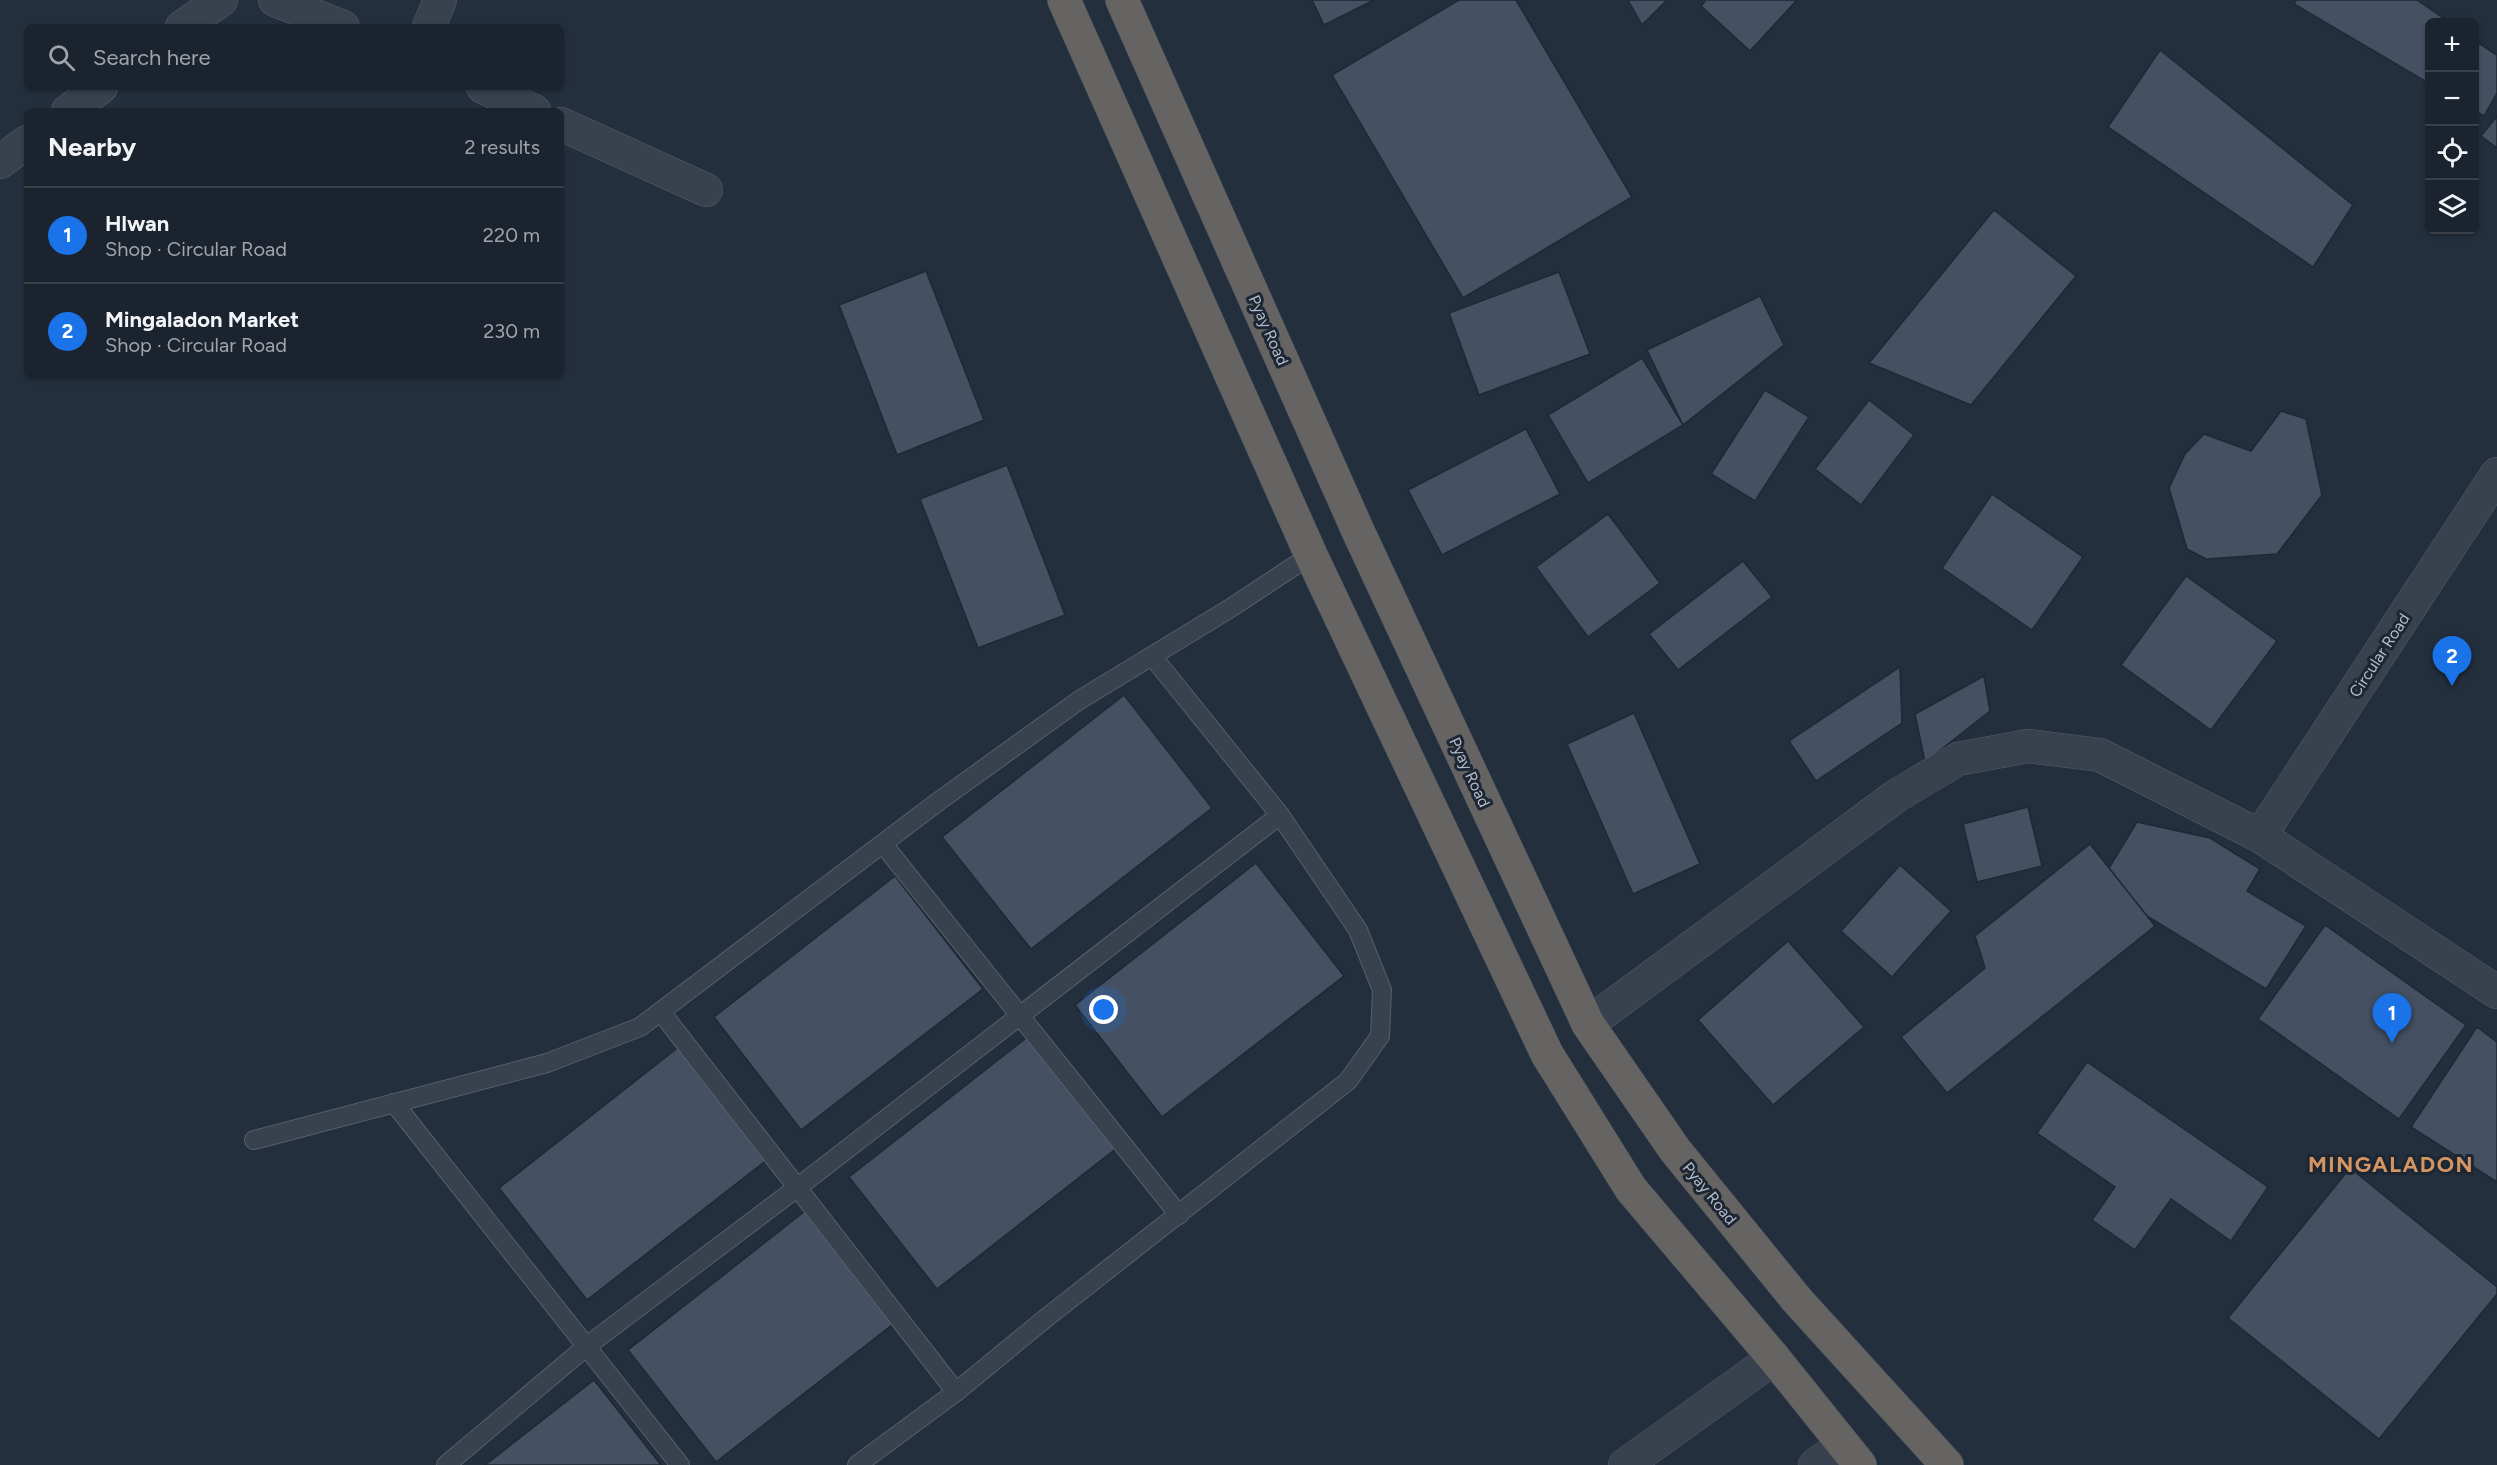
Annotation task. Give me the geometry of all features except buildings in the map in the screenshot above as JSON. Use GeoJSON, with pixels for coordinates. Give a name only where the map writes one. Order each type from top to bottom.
{"type":"FeatureCollection","features":[{"type":"Feature","properties":{"kind":"highway"},"geometry":{"type":"LineString","coordinates":[[1064,0],[1311,555],[1547,1054],[1631,1189],[1774,1358],[1851,1455]]}},
{"type":"Feature","properties":{"kind":"highway","name":"Pyay Road"},"geometry":{"type":"LineString","coordinates":[[1122,0],[1358,531],[1588,1024],[1676,1150],[1797,1300],[1947,1465]]}},
{"type":"Feature","properties":{"kind":"street"},"geometry":{"type":"LineString","coordinates":[[186,24],[221,0]]}},
{"type":"Feature","properties":{"kind":"street"},"geometry":{"type":"LineString","coordinates":[[275,0],[335,24]]}},
{"type":"Feature","properties":{"kind":"street"},"geometry":{"type":"LineString","coordinates":[[430,24],[440,0]]}},
{"type":"Feature","properties":{"kind":"street"},"geometry":{"type":"LineString","coordinates":[[72,108],[97,90]]}},
{"type":"Feature","properties":{"kind":"street"},"geometry":{"type":"LineString","coordinates":[[489,90],[528,108]]}},
{"type":"Feature","properties":{"kind":"street"},"geometry":{"type":"LineString","coordinates":[[564,125],[706,190]]}},
{"type":"Feature","properties":{"kind":"street"},"geometry":{"type":"LineString","coordinates":[[0,162],[24,144]]}},
{"type":"Feature","properties":{"kind":"street","name":"Circular Road"},"geometry":{"type":"LineString","coordinates":[[2260,836],[2497,474]]}},
{"type":"Feature","properties":{"kind":"street"},"geometry":{"type":"LineString","coordinates":[[1588,1024],[1896,796],[1959,759],[2028,746],[2100,755],[2260,836],[2497,992]]}},
{"type":"Feature","properties":{"kind":"street"},"geometry":{"type":"LineString","coordinates":[[1625,1465],[1774,1358]]}},
{"type":"Feature","properties":{"kind":"street"},"geometry":{"type":"LineString","coordinates":[[1815,1465],[1851,1455]]}},
{"type":"Feature","properties":{"kind":"lane"},"geometry":{"type":"LineString","coordinates":[[254,1140],[547,1063],[640,1027],[1078,701],[1229,609],[1311,555]]}},
{"type":"Feature","properties":{"kind":"lane"},"geometry":{"type":"LineString","coordinates":[[857,1465],[956,1392],[1046,1318],[1348,1081],[1380,1036],[1382,990],[1358,930],[1280,815],[1152,656]]}},
{"type":"Feature","properties":{"kind":"lane"},"geometry":{"type":"LineString","coordinates":[[446,1465],[587,1346],[798,1187],[1280,815]]}},
{"type":"Feature","properties":{"kind":"lane"},"geometry":{"type":"LineString","coordinates":[[883,844],[1179,1215]]}},
{"type":"Feature","properties":{"kind":"lane"},"geometry":{"type":"LineString","coordinates":[[661,1012],[956,1392]]}},
{"type":"Feature","properties":{"kind":"lane"},"geometry":{"type":"LineString","coordinates":[[394,1103],[680,1465]]}},
{"type":"Feature","properties":{"kind":"place","name":"Mingaladon Market"},"geometry":{"type":"Point","coordinates":[2452,686]}},
{"type":"Feature","properties":{"kind":"place","name":"Hlwan"},"geometry":{"type":"Point","coordinates":[2392,1043]}},
{"type":"Feature","properties":{"kind":"district","name":"MINGALADON"},"geometry":{"type":"Point","coordinates":[2391,1164]}}]}
